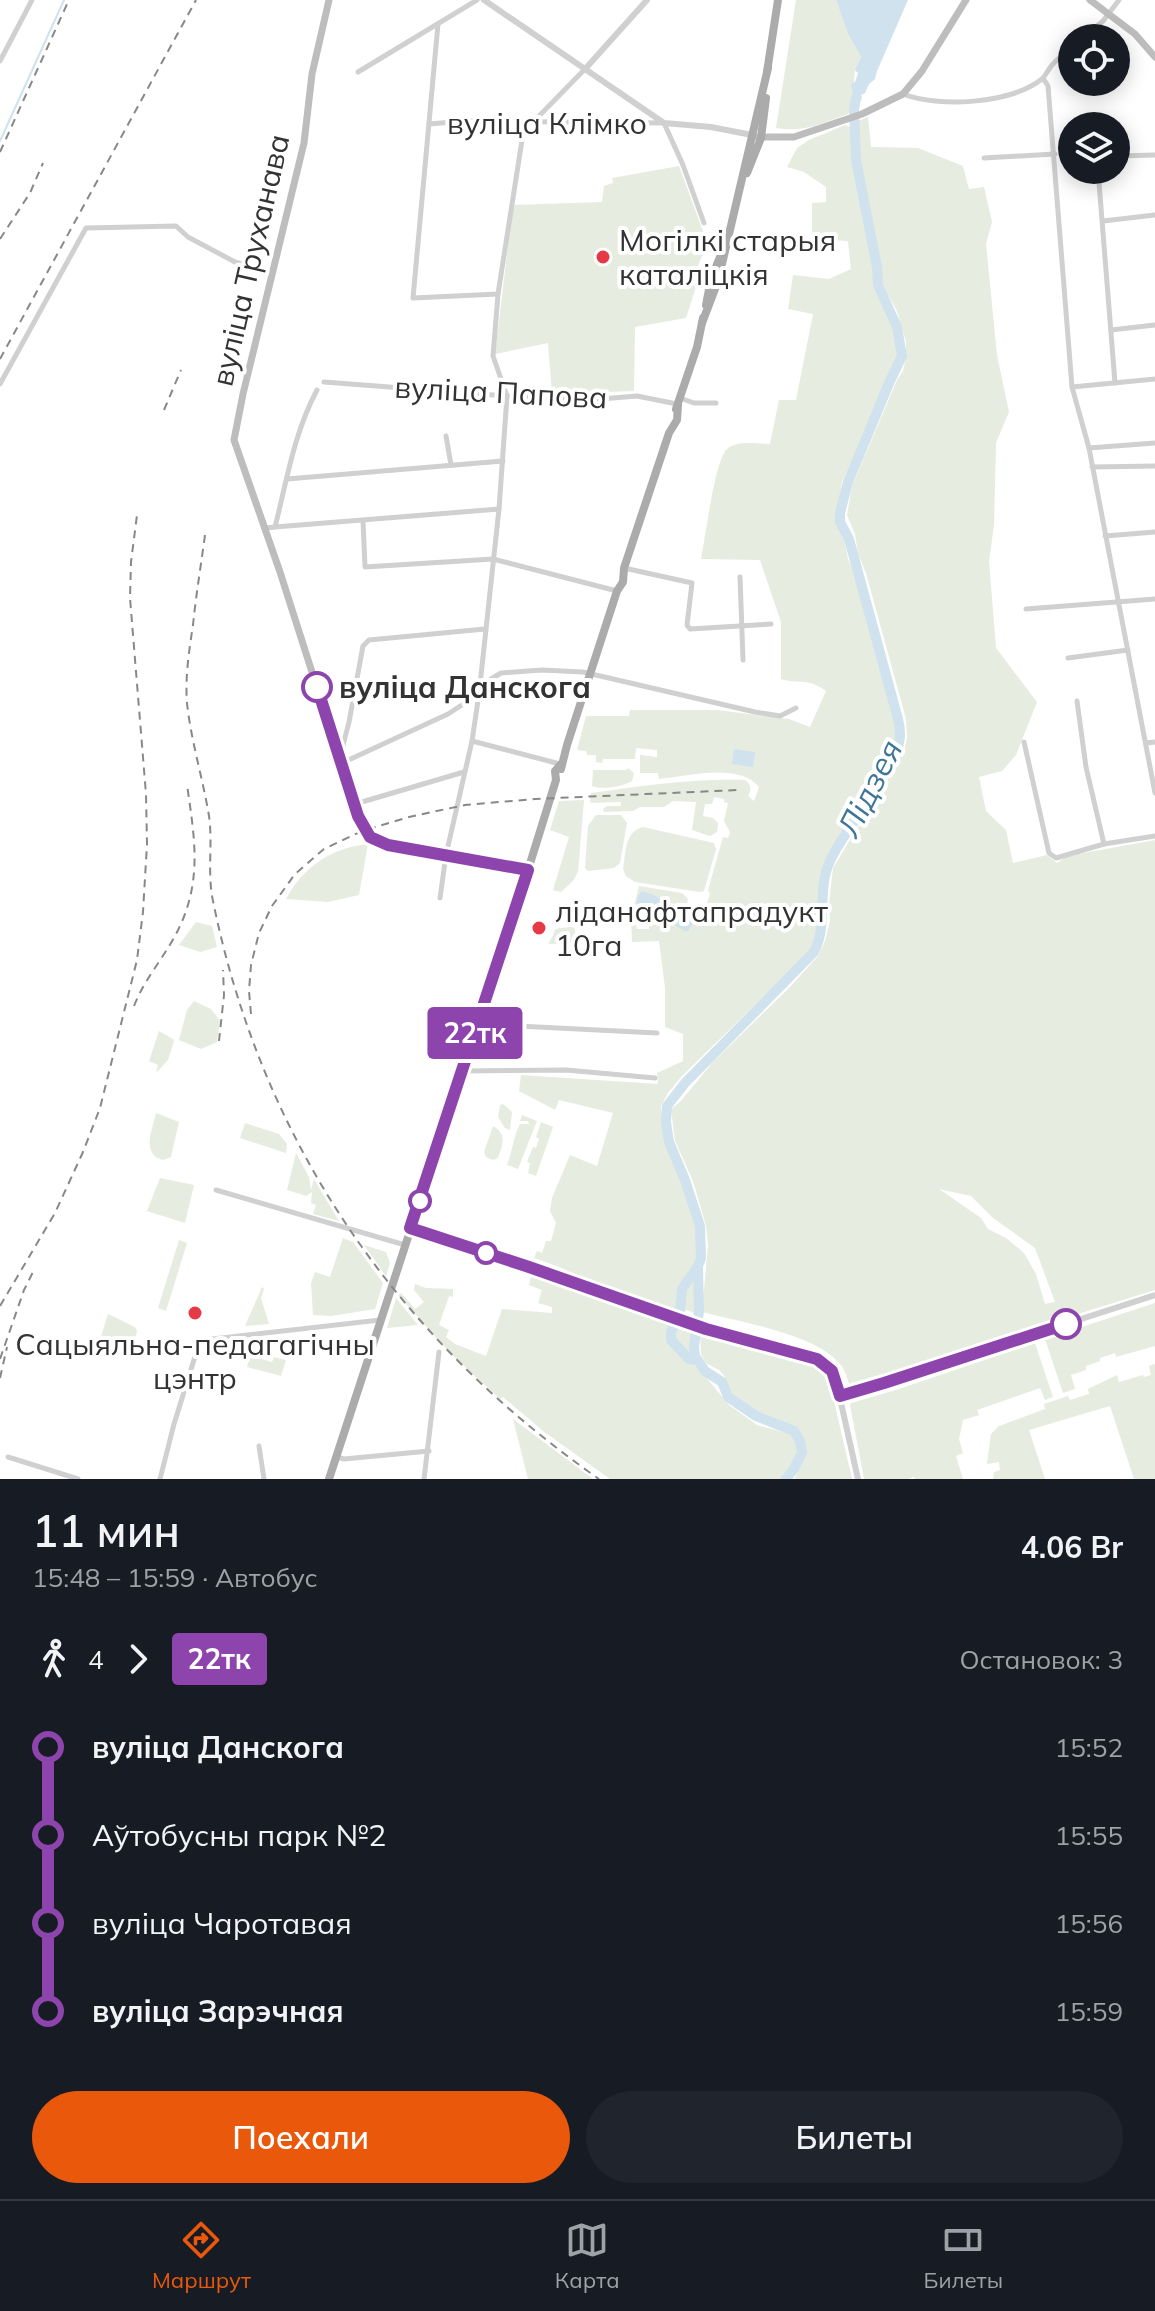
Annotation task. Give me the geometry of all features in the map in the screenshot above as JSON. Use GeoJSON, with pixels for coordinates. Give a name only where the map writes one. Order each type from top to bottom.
{"type":"FeatureCollection","features":[{"type":"Feature","properties":{"kind":"main road","name":"вуліца Труханава"},"geometry":{"type":"LineString","coordinates":[[329,0],[312,74],[304,143],[234,440],[362,823],[370,837],[388,845],[446,855]]}},
{"type":"Feature","properties":{"kind":"main road"},"geometry":{"type":"LineString","coordinates":[[329,1479],[556,780],[561,773],[561,764],[617,591],[623,582],[624,568],[669,433],[677,420],[679,401],[702,323],[711,279],[732,226],[756,137],[778,0]]}},
{"type":"Feature","properties":{"kind":"main road"},"geometry":{"type":"LineString","coordinates":[[756,137],[794,137],[862,114],[903,94],[922,71],[966,0]]}},
{"type":"Feature","properties":{"kind":"main road"},"geometry":{"type":"LineString","coordinates":[[1090,0],[1139,38],[1155,57]]}},
{"type":"Feature","properties":{"kind":"main road"},"geometry":{"type":"LineString","coordinates":[[446,855],[528,870]]}},
{"type":"Feature","properties":{"kind":"street"},"geometry":{"type":"LineString","coordinates":[[0,61],[32,0]]}},
{"type":"Feature","properties":{"kind":"street"},"geometry":{"type":"LineString","coordinates":[[358,72],[477,0]]}},
{"type":"Feature","properties":{"kind":"street"},"geometry":{"type":"LineString","coordinates":[[484,0],[664,123],[711,127],[756,137]]}},
{"type":"Feature","properties":{"kind":"street"},"geometry":{"type":"LineString","coordinates":[[538,121],[540,115],[647,0]]}},
{"type":"Feature","properties":{"kind":"street"},"geometry":{"type":"LineString","coordinates":[[1098,24],[1119,0]]}},
{"type":"Feature","properties":{"kind":"street"},"geometry":{"type":"LineString","coordinates":[[438,24],[413,298],[498,294]]}},
{"type":"Feature","properties":{"kind":"street"},"geometry":{"type":"LineString","coordinates":[[903,94],[922,100],[981,101],[1002,98],[1043,78],[1058,60]]}},
{"type":"Feature","properties":{"kind":"street"},"geometry":{"type":"LineString","coordinates":[[1043,78],[1048,86],[1055,154],[1072,387],[1089,448],[1155,793]]}},
{"type":"Feature","properties":{"kind":"street"},"geometry":{"type":"LineString","coordinates":[[440,898],[479,694],[499,509],[507,396],[493,356],[498,294],[525,121]]}},
{"type":"Feature","properties":{"kind":"street","name":"вуліца Клімко"},"geometry":{"type":"LineString","coordinates":[[429,124],[525,121],[664,123]]}},
{"type":"Feature","properties":{"kind":"street"},"geometry":{"type":"LineString","coordinates":[[664,123],[704,223]]}},
{"type":"Feature","properties":{"kind":"street"},"geometry":{"type":"LineString","coordinates":[[984,158],[1055,154]]}},
{"type":"Feature","properties":{"kind":"street"},"geometry":{"type":"LineString","coordinates":[[1130,156],[1155,155]]}},
{"type":"Feature","properties":{"kind":"street"},"geometry":{"type":"LineString","coordinates":[[1099,184],[1115,383]]}},
{"type":"Feature","properties":{"kind":"street"},"geometry":{"type":"LineString","coordinates":[[1103,221],[1155,215]]}},
{"type":"Feature","properties":{"kind":"street"},"geometry":{"type":"LineString","coordinates":[[0,384],[86,228],[176,226],[188,237],[235,262],[272,272]]}},
{"type":"Feature","properties":{"kind":"street"},"geometry":{"type":"LineString","coordinates":[[1111,330],[1155,325]]}},
{"type":"Feature","properties":{"kind":"street"},"geometry":{"type":"LineString","coordinates":[[1072,387],[1155,379]]}},
{"type":"Feature","properties":{"kind":"street","name":"вуліца Папова"},"geometry":{"type":"LineString","coordinates":[[324,382],[507,396],[601,399],[637,396],[716,403]]}},
{"type":"Feature","properties":{"kind":"street"},"geometry":{"type":"LineString","coordinates":[[275,527],[294,444],[317,390]]}},
{"type":"Feature","properties":{"kind":"street"},"geometry":{"type":"LineString","coordinates":[[446,436],[451,465]]}},
{"type":"Feature","properties":{"kind":"street"},"geometry":{"type":"LineString","coordinates":[[1089,448],[1155,443]]}},
{"type":"Feature","properties":{"kind":"street"},"geometry":{"type":"LineString","coordinates":[[287,479],[503,461]]}},
{"type":"Feature","properties":{"kind":"street"},"geometry":{"type":"LineString","coordinates":[[1092,467],[1155,466]]}},
{"type":"Feature","properties":{"kind":"street"},"geometry":{"type":"LineString","coordinates":[[265,528],[499,509]]}},
{"type":"Feature","properties":{"kind":"street"},"geometry":{"type":"LineString","coordinates":[[363,521],[365,567],[493,559],[617,591]]}},
{"type":"Feature","properties":{"kind":"street"},"geometry":{"type":"LineString","coordinates":[[1105,536],[1155,532]]}},
{"type":"Feature","properties":{"kind":"street"},"geometry":{"type":"LineString","coordinates":[[624,568],[692,583],[687,625],[690,629],[771,624]]}},
{"type":"Feature","properties":{"kind":"street"},"geometry":{"type":"LineString","coordinates":[[740,577],[743,660]]}},
{"type":"Feature","properties":{"kind":"street"},"geometry":{"type":"LineString","coordinates":[[1026,609],[1155,599]]}},
{"type":"Feature","properties":{"kind":"street"},"geometry":{"type":"LineString","coordinates":[[341,760],[363,646],[369,640],[485,629]]}},
{"type":"Feature","properties":{"kind":"street"},"geometry":{"type":"LineString","coordinates":[[1068,658],[1128,650]]}},
{"type":"Feature","properties":{"kind":"street"},"geometry":{"type":"LineString","coordinates":[[341,760],[448,714],[479,694],[491,679],[501,673],[542,670],[590,674],[780,716],[796,708]]}},
{"type":"Feature","properties":{"kind":"street"},"geometry":{"type":"LineString","coordinates":[[1077,701],[1086,767],[1104,844]]}},
{"type":"Feature","properties":{"kind":"street"},"geometry":{"type":"LineString","coordinates":[[472,741],[561,764]]}},
{"type":"Feature","properties":{"kind":"street"},"geometry":{"type":"LineString","coordinates":[[1024,742],[1049,853],[1056,858],[1104,844],[1155,836]]}},
{"type":"Feature","properties":{"kind":"street"},"geometry":{"type":"LineString","coordinates":[[1146,743],[1155,742]]}},
{"type":"Feature","properties":{"kind":"street"},"geometry":{"type":"LineString","coordinates":[[355,804],[465,772]]}},
{"type":"Feature","properties":{"kind":"street"},"geometry":{"type":"LineString","coordinates":[[478,1024],[657,1033]]}},
{"type":"Feature","properties":{"kind":"street"},"geometry":{"type":"LineString","coordinates":[[463,1071],[566,1070],[655,1078]]}},
{"type":"Feature","properties":{"kind":"street"},"geometry":{"type":"LineString","coordinates":[[216,1190],[405,1245]]}},
{"type":"Feature","properties":{"kind":"street"},"geometry":{"type":"LineString","coordinates":[[410,1228],[706,1329],[817,1359],[832,1371],[858,1479]]}},
{"type":"Feature","properties":{"kind":"street"},"geometry":{"type":"LineString","coordinates":[[840,1396],[1155,1295]]}},
{"type":"Feature","properties":{"kind":"street"},"geometry":{"type":"LineString","coordinates":[[160,1479],[198,1347],[204,1340],[381,1320]]}},
{"type":"Feature","properties":{"kind":"street"},"geometry":{"type":"LineString","coordinates":[[424,1479],[439,1352]]}},
{"type":"Feature","properties":{"kind":"street"},"geometry":{"type":"LineString","coordinates":[[259,1446],[264,1479]]}},
{"type":"Feature","properties":{"kind":"street"},"geometry":{"type":"LineString","coordinates":[[337,1457],[344,1459],[429,1451]]}},
{"type":"Feature","properties":{"kind":"street"},"geometry":{"type":"LineString","coordinates":[[8,1457],[78,1479]]}},
{"type":"Feature","properties":{"kind":"shaded area"},"geometry":{"type":"Polygon","coordinates":[[[796,0],[836,0],[848,34],[861,57],[855,71],[854,98],[848,114],[813,126],[776,128],[796,0]]]}},
{"type":"Feature","properties":{"kind":"shaded area"},"geometry":{"type":"Polygon","coordinates":[[[868,117],[871,147],[918,148],[963,166],[969,189],[984,187],[992,222],[986,244],[997,355],[1009,412],[996,443],[994,525],[989,561],[996,648],[1037,702],[1016,755],[1002,771],[979,777],[986,811],[1006,830],[1013,863],[1047,855],[1057,863],[1067,856],[1155,840],[1155,1290],[850,1385],[843,1368],[817,1346],[778,1331],[702,1312],[708,1245],[706,1226],[693,1181],[675,1141],[671,1109],[818,956],[830,921],[833,868],[904,751],[907,738],[906,719],[858,554],[855,534],[847,515],[852,486],[906,358],[906,342],[897,311],[883,286],[861,162],[858,121],[868,117]],[[939,1189],[981,1218],[988,1229],[1006,1238],[1024,1253],[1036,1274],[1045,1304],[1055,1302],[1035,1248],[993,1218],[971,1196],[939,1189]]]}},
{"type":"Feature","properties":{"kind":"shaded area"},"geometry":{"type":"Polygon","coordinates":[[[845,125],[850,127],[876,290],[895,330],[900,356],[842,482],[836,520],[856,576],[896,722],[895,740],[880,776],[843,831],[825,865],[819,925],[810,951],[682,1076],[661,1106],[663,1129],[690,1197],[698,1227],[696,1265],[679,1287],[677,1312],[580,1278],[534,1258],[537,1251],[542,1253],[546,1241],[551,1241],[556,1223],[550,1211],[552,1198],[570,1155],[597,1166],[613,1113],[559,1100],[555,1110],[519,1091],[521,1075],[658,1084],[657,1073],[683,1061],[683,1034],[665,1027],[665,988],[659,941],[632,942],[631,919],[637,929],[649,929],[647,914],[634,906],[639,886],[682,893],[688,899],[685,912],[694,919],[694,924],[700,925],[723,837],[728,838],[730,832],[724,821],[728,803],[714,797],[712,804],[705,804],[703,816],[713,818],[718,823],[717,832],[710,836],[692,830],[696,802],[673,801],[664,807],[604,812],[607,806],[621,806],[621,802],[593,803],[590,802],[591,793],[687,781],[745,780],[750,787],[748,796],[754,801],[759,787],[750,779],[726,773],[659,779],[658,773],[640,773],[640,755],[657,757],[657,750],[636,748],[635,759],[603,759],[602,763],[596,762],[596,755],[577,750],[586,716],[629,716],[630,710],[717,710],[789,719],[810,727],[826,691],[809,683],[781,679],[781,622],[760,560],[701,559],[718,468],[727,449],[736,444],[770,444],[779,400],[796,400],[813,314],[788,309],[793,275],[829,279],[851,269],[848,241],[812,239],[812,203],[826,202],[826,187],[804,172],[787,167],[797,148],[845,125]]]}},
{"type":"Feature","properties":{"kind":"shaded area","name":"Могілкі старыя каталіцкія"},"geometry":{"type":"Polygon","coordinates":[[[679,166],[707,242],[686,318],[635,327],[634,391],[552,394],[548,343],[495,354],[513,205],[602,202],[604,186],[613,183],[612,178],[679,166]]]}},
{"type":"Feature","properties":{"kind":"shaded area"},"geometry":{"type":"Polygon","coordinates":[[[628,768],[634,773],[632,781],[628,783],[606,788],[592,786],[593,770],[628,768]]]}},
{"type":"Feature","properties":{"kind":"shaded area"},"geometry":{"type":"Polygon","coordinates":[[[584,800],[578,872],[561,892],[553,890],[569,837],[550,830],[559,801],[584,800]]]}},
{"type":"Feature","properties":{"kind":"shaded area"},"geometry":{"type":"Polygon","coordinates":[[[596,815],[621,815],[627,823],[620,863],[614,868],[588,871],[585,868],[588,826],[596,815]]]}},
{"type":"Feature","properties":{"kind":"shaded area"},"geometry":{"type":"Polygon","coordinates":[[[643,827],[714,843],[716,849],[704,891],[635,882],[626,876],[623,869],[629,838],[643,827]]]}},
{"type":"Feature","properties":{"kind":"shaded area"},"geometry":{"type":"Polygon","coordinates":[[[368,844],[359,895],[328,902],[286,899],[301,877],[320,861],[342,850],[368,844]]]}},
{"type":"Feature","properties":{"kind":"shaded area"},"geometry":{"type":"Polygon","coordinates":[[[196,922],[212,926],[217,947],[200,952],[179,945],[196,922]]]}},
{"type":"Feature","properties":{"kind":"shaded area"},"geometry":{"type":"Polygon","coordinates":[[[573,927],[576,943],[548,944],[556,929],[573,927]]]}},
{"type":"Feature","properties":{"kind":"shaded area"},"geometry":{"type":"Polygon","coordinates":[[[194,1001],[211,1009],[220,1021],[217,1042],[201,1049],[179,1040],[187,1010],[194,1001]]]}},
{"type":"Feature","properties":{"kind":"shaded area"},"geometry":{"type":"Polygon","coordinates":[[[159,1031],[174,1041],[168,1060],[156,1073],[158,1065],[149,1061],[159,1031]]]}},
{"type":"Feature","properties":{"kind":"shaded area"},"geometry":{"type":"Polygon","coordinates":[[[500,1105],[512,1112],[510,1130],[498,1117],[500,1105]]]}},
{"type":"Feature","properties":{"kind":"shaded area"},"geometry":{"type":"Polygon","coordinates":[[[156,1113],[179,1122],[171,1157],[163,1160],[152,1153],[150,1147],[156,1113]]]}},
{"type":"Feature","properties":{"kind":"shaded area"},"geometry":{"type":"Polygon","coordinates":[[[522,1115],[537,1121],[518,1169],[507,1165],[520,1124],[529,1124],[528,1121],[520,1121],[522,1115]]]}},
{"type":"Feature","properties":{"kind":"shaded area"},"geometry":{"type":"Polygon","coordinates":[[[541,1122],[553,1127],[536,1176],[528,1173],[530,1163],[527,1162],[533,1147],[536,1148],[541,1122]]]}},
{"type":"Feature","properties":{"kind":"shaded area"},"geometry":{"type":"Polygon","coordinates":[[[245,1123],[279,1134],[287,1144],[286,1153],[240,1138],[245,1123]]]}},
{"type":"Feature","properties":{"kind":"shaded area"},"geometry":{"type":"Polygon","coordinates":[[[493,1126],[503,1140],[498,1158],[493,1160],[486,1157],[484,1152],[493,1126]]]}},
{"type":"Feature","properties":{"kind":"shaded area"},"geometry":{"type":"Polygon","coordinates":[[[296,1153],[309,1177],[311,1190],[314,1179],[339,1221],[313,1214],[316,1205],[311,1203],[312,1192],[306,1196],[287,1190],[296,1153]]]}},
{"type":"Feature","properties":{"kind":"shaded area"},"geometry":{"type":"Polygon","coordinates":[[[160,1178],[194,1185],[185,1223],[147,1211],[160,1178]]]}},
{"type":"Feature","properties":{"kind":"shaded area"},"geometry":{"type":"Polygon","coordinates":[[[343,1238],[353,1242],[383,1283],[375,1309],[331,1316],[313,1315],[311,1283],[315,1272],[330,1277],[343,1238]]]}},
{"type":"Feature","properties":{"kind":"shaded area"},"geometry":{"type":"Polygon","coordinates":[[[179,1240],[187,1243],[166,1311],[158,1308],[179,1240]]]}},
{"type":"Feature","properties":{"kind":"shaded area"},"geometry":{"type":"Polygon","coordinates":[[[364,1245],[386,1252],[390,1263],[386,1276],[364,1245]]]}},
{"type":"Feature","properties":{"kind":"shaded area"},"geometry":{"type":"Polygon","coordinates":[[[532,1273],[672,1321],[668,1328],[669,1343],[700,1370],[729,1405],[757,1425],[794,1435],[797,1453],[783,1479],[610,1479],[543,1431],[503,1397],[500,1399],[451,1354],[398,1295],[401,1293],[415,1309],[424,1302],[414,1290],[415,1284],[426,1288],[453,1289],[453,1297],[449,1296],[439,1325],[449,1330],[446,1337],[455,1344],[486,1356],[502,1309],[552,1313],[552,1307],[538,1303],[542,1290],[529,1285],[532,1273]]]}},
{"type":"Feature","properties":{"kind":"shaded area"},"geometry":{"type":"Polygon","coordinates":[[[698,1274],[697,1314],[683,1309],[685,1294],[698,1274]]]}},
{"type":"Feature","properties":{"kind":"shaded area"},"geometry":{"type":"Polygon","coordinates":[[[262,1287],[261,1298],[269,1324],[245,1326],[262,1287]]]}},
{"type":"Feature","properties":{"kind":"shaded area"},"geometry":{"type":"Polygon","coordinates":[[[396,1298],[418,1325],[387,1328],[396,1298]]]}},
{"type":"Feature","properties":{"kind":"shaded area"},"geometry":{"type":"Polygon","coordinates":[[[1155,1303],[1155,1346],[1116,1357],[1115,1353],[1100,1358],[1100,1361],[1086,1366],[1086,1370],[1071,1375],[1075,1389],[1063,1393],[1045,1339],[1155,1303]]]}},
{"type":"Feature","properties":{"kind":"shaded area"},"geometry":{"type":"Polygon","coordinates":[[[108,1314],[135,1327],[135,1338],[131,1337],[129,1341],[118,1338],[110,1348],[99,1343],[108,1314]]]}},
{"type":"Feature","properties":{"kind":"shaded area"},"geometry":{"type":"Polygon","coordinates":[[[677,1323],[694,1329],[695,1359],[672,1339],[677,1323]]]}},
{"type":"Feature","properties":{"kind":"shaded area"},"geometry":{"type":"Polygon","coordinates":[[[700,1333],[787,1355],[828,1375],[852,1479],[794,1479],[804,1458],[805,1443],[799,1432],[744,1405],[732,1395],[723,1374],[705,1362],[701,1354],[700,1333]]]}},
{"type":"Feature","properties":{"kind":"shaded area"},"geometry":{"type":"Polygon","coordinates":[[[1035,1343],[1053,1397],[1045,1400],[1040,1388],[977,1410],[979,1415],[963,1420],[959,1439],[963,1453],[956,1456],[963,1479],[864,1479],[851,1403],[1035,1343]]]}},
{"type":"Feature","properties":{"kind":"shaded area"},"geometry":{"type":"Polygon","coordinates":[[[250,1356],[272,1362],[274,1357],[286,1360],[281,1376],[247,1367],[250,1356]]]}},
{"type":"Feature","properties":{"kind":"shaded area"},"geometry":{"type":"Polygon","coordinates":[[[1155,1364],[1155,1479],[1134,1479],[1110,1406],[1029,1430],[1045,1479],[993,1479],[994,1472],[1000,1470],[999,1462],[987,1464],[991,1434],[999,1426],[1045,1409],[1044,1404],[1068,1396],[1070,1400],[1089,1394],[1088,1389],[1117,1375],[1119,1382],[1151,1375],[1149,1366],[1155,1364]]]}},
{"type":"Feature","properties":{"kind":"shaded area"},"geometry":{"type":"Polygon","coordinates":[[[513,1419],[593,1479],[528,1479],[513,1419]]]}},
{"type":"Feature","properties":{"kind":"water"},"geometry":{"type":"Polygon","coordinates":[[[836,0],[908,0],[875,79],[861,95],[857,108],[852,110],[851,84],[855,82],[858,73],[855,70],[861,57],[848,34],[836,0]]]}},
{"type":"Feature","properties":{"kind":"water"},"geometry":{"type":"Polygon","coordinates":[[[734,749],[755,752],[753,767],[732,764],[734,749]]]}},
{"type":"Feature","properties":{"kind":"water"},"geometry":{"type":"Polygon","coordinates":[[[642,891],[692,919],[688,931],[637,903],[642,891]]]}},
{"type":"Feature","properties":{"kind":"waterway"},"geometry":{"type":"LineString","coordinates":[[0,141],[64,0]]}},
{"type":"Feature","properties":{"kind":"waterway","name":"Лідзея"},"geometry":{"type":"LineString","coordinates":[[786,1479],[802,1452],[794,1431],[756,1416],[728,1397],[722,1382],[705,1371],[695,1356],[700,1226],[669,1142],[666,1122],[667,1106],[685,1083],[814,952],[821,930],[824,883],[830,861],[887,772],[900,740],[898,719],[849,539],[840,522],[848,482],[902,356],[897,327],[878,285],[856,160],[856,98]]}},
{"type":"Feature","properties":{"kind":"waterway"},"geometry":{"type":"LineString","coordinates":[[697,1360],[689,1359],[671,1340],[671,1332],[680,1311],[682,1289],[698,1266]]}},
{"type":"Feature","properties":{"kind":"railway"},"geometry":{"type":"LineString","coordinates":[[0,359],[196,0]]}},
{"type":"Feature","properties":{"kind":"railway"},"geometry":{"type":"LineString","coordinates":[[0,152],[68,2]]}},
{"type":"Feature","properties":{"kind":"railway"},"geometry":{"type":"LineString","coordinates":[[0,239],[30,193],[43,163]]}},
{"type":"Feature","properties":{"kind":"railway"},"geometry":{"type":"LineString","coordinates":[[164,410],[181,370]]}},
{"type":"Feature","properties":{"kind":"railway"},"geometry":{"type":"LineString","coordinates":[[0,1306],[55,1213],[83,1152],[100,1108],[137,960],[147,844],[146,794],[130,598],[137,515]]}},
{"type":"Feature","properties":{"kind":"railway"},"geometry":{"type":"LineString","coordinates":[[205,535],[188,664],[187,703],[209,816],[213,901],[235,990],[266,1074],[303,1153],[349,1228],[401,1298],[460,1363],[526,1424],[599,1479]]}},
{"type":"Feature","properties":{"kind":"railway"},"geometry":{"type":"LineString","coordinates":[[134,1006],[175,936],[190,898],[194,843],[187,785]]}},
{"type":"Feature","properties":{"kind":"railway"},"geometry":{"type":"LineString","coordinates":[[251,1014],[251,965],[259,933],[272,906],[295,874],[324,849],[362,831],[465,805],[737,790]]}},
{"type":"Feature","properties":{"kind":"railway"},"geometry":{"type":"LineString","coordinates":[[219,1041],[224,995],[223,970]]}},
{"type":"Feature","properties":{"kind":"railway"},"geometry":{"type":"LineString","coordinates":[[0,1359],[35,1268]]}},
{"type":"Feature","properties":{"kind":"railway"},"geometry":{"type":"LineString","coordinates":[[0,1378],[7,1347]]}},
{"type":"Feature","properties":{"kind":"bus line","name":"22тк"},"geometry":{"type":"LineString","coordinates":[[317,687],[358,816],[370,837],[388,845],[528,870],[410,1228],[706,1329],[817,1359],[832,1371],[840,1396],[1066,1324]]}},
{"type":"Feature","properties":{"kind":"place","name":"Могілкі старыя каталіцкія"},"geometry":{"type":"Point","coordinates":[603,257]}},
{"type":"Feature","properties":{"kind":"place","name":"вуліца Данскога"},"geometry":{"type":"Point","coordinates":[317,687]}},
{"type":"Feature","properties":{"kind":"place","name":"ліданафтапрадукт 10га"},"geometry":{"type":"Point","coordinates":[539,928]}},
{"type":"Feature","properties":{"kind":"place","name":"Сацыяльна-педагагічны цэнтр"},"geometry":{"type":"Point","coordinates":[195,1313]}}]}
